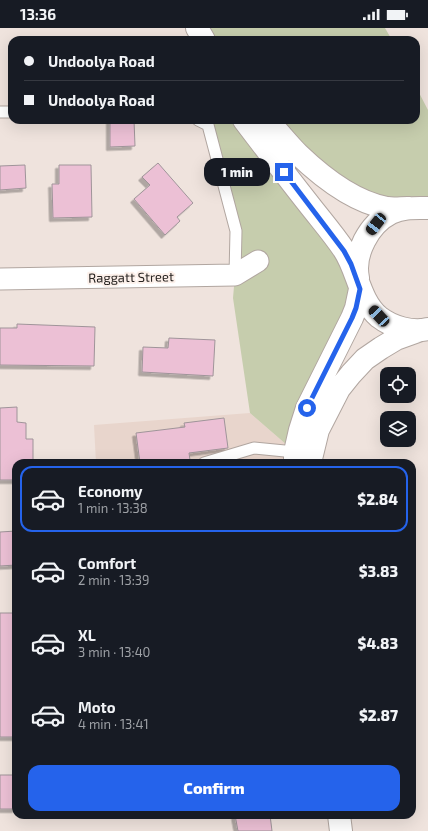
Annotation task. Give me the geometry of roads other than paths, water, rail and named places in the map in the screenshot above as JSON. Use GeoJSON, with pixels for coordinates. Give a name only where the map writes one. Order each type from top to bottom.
{"type":"FeatureCollection","features":[{"type":"Feature","properties":{"kind":"main road"},"geometry":{"type":"LineString","coordinates":[[247,124],[344,251],[369,306],[379,316],[392,324],[406,329],[425,330]]}},
{"type":"Feature","properties":{"kind":"main road"},"geometry":{"type":"LineString","coordinates":[[271,124],[298,154],[333,184],[365,201],[388,208],[419,206]]}},
{"type":"Feature","properties":{"kind":"main road"},"geometry":{"type":"LineString","coordinates":[[300,459],[300,430],[307,408],[356,308],[360,287],[357,275],[358,256],[364,239],[376,224],[391,213],[419,206]]}},
{"type":"Feature","properties":{"kind":"main road"},"geometry":{"type":"LineString","coordinates":[[300,459],[318,430],[339,389],[351,374],[365,360],[396,339],[425,330]]}},
{"type":"Feature","properties":{"kind":"main road"},"geometry":{"type":"LineString","coordinates":[[340,819],[341,831]]}},
{"type":"Feature","properties":{"kind":"street"},"geometry":{"type":"LineString","coordinates":[[235,275],[258,261]]}},
{"type":"Feature","properties":{"kind":"street","name":"Raggatt Street"},"geometry":{"type":"LineString","coordinates":[[0,279],[235,275]]}},
{"type":"Feature","properties":{"kind":"lane"},"geometry":{"type":"LineString","coordinates":[[206,124],[208,125],[236,231],[235,275]]}},
{"type":"Feature","properties":{"kind":"lane"},"geometry":{"type":"LineString","coordinates":[[217,459],[254,448],[300,459]]}}]}
